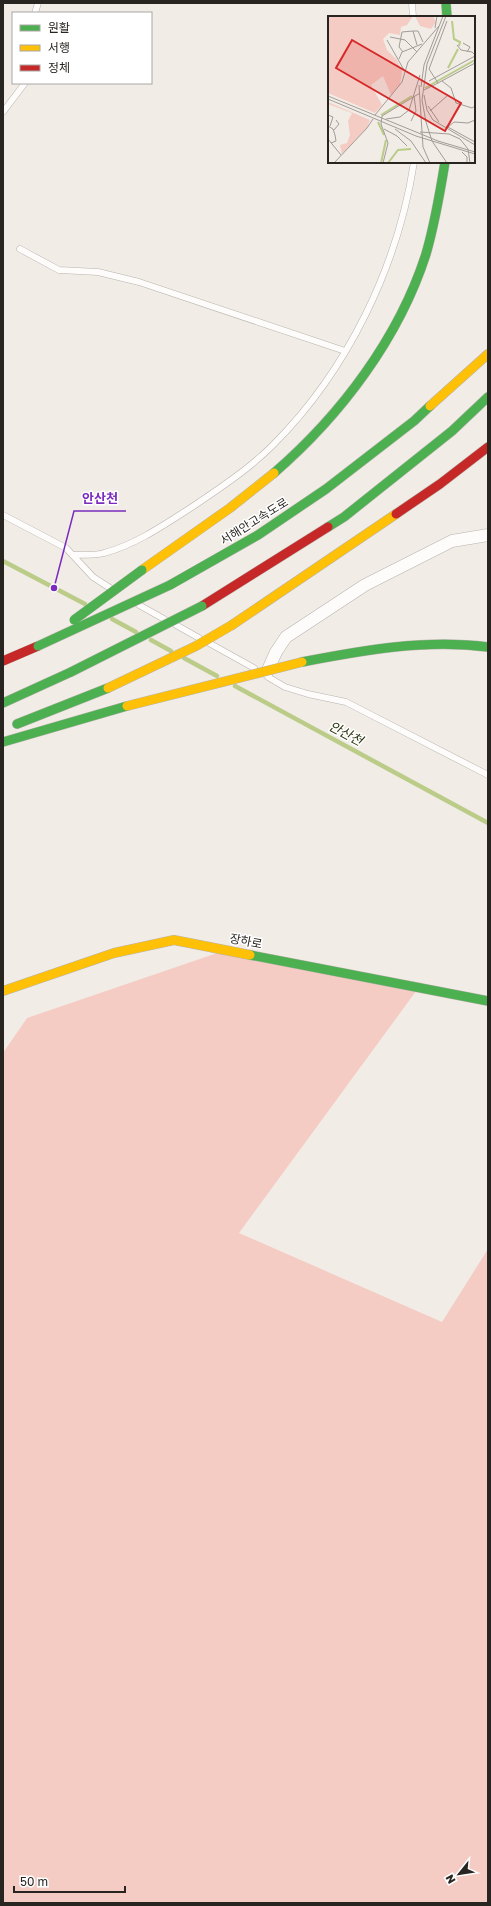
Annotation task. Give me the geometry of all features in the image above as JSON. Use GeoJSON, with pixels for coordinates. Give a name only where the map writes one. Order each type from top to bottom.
{"type":"FeatureCollection","features":[{"type":"Feature","properties":{"kind":"main road"},"geometry":{"type":"LineString","coordinates":[[446,3],[446,16]]}},
{"type":"Feature","properties":{"kind":"main road"},"geometry":{"type":"LineString","coordinates":[[38,646],[259,486],[305,445],[346,399],[409,299],[429,244],[444,183],[445,163]]}},
{"type":"Feature","properties":{"kind":"main road","name":"서해안고속도로"},"geometry":{"type":"LineString","coordinates":[[3,661],[121,609],[170,585],[258,535],[326,489],[414,421],[488,354]]}},
{"type":"Feature","properties":{"kind":"main road"},"geometry":{"type":"LineString","coordinates":[[3,703],[71,672],[202,606],[344,517],[452,431],[488,397]]}},
{"type":"Feature","properties":{"kind":"main road"},"geometry":{"type":"LineString","coordinates":[[9,727],[108,688],[196,646],[232,626],[440,484],[488,447]]}},
{"type":"Feature","properties":{"kind":"main road"},"geometry":{"type":"LineString","coordinates":[[3,742],[127,706],[302,662],[356,651],[437,644],[488,647]]}},
{"type":"Feature","properties":{"kind":"main road","name":"장하로"},"geometry":{"type":"LineString","coordinates":[[4,992],[114,953],[174,940],[488,1000]]}},
{"type":"Feature","properties":{"kind":"street"},"geometry":{"type":"LineString","coordinates":[[266,675],[276,652],[286,637],[365,585],[452,540],[488,535]]}},
{"type":"Feature","properties":{"kind":"lane"},"geometry":{"type":"LineString","coordinates":[[405,3],[412,3],[413,16]]}},
{"type":"Feature","properties":{"kind":"lane"},"geometry":{"type":"LineString","coordinates":[[3,112],[24,84]]}},
{"type":"Feature","properties":{"kind":"lane"},"geometry":{"type":"LineString","coordinates":[[73,555],[102,554],[130,544],[181,514],[227,484],[273,445],[308,406],[345,351],[369,306],[387,265],[401,222],[414,163]]}},
{"type":"Feature","properties":{"kind":"lane"},"geometry":{"type":"LineString","coordinates":[[20,249],[60,270],[98,272],[139,282],[345,351]]}},
{"type":"Feature","properties":{"kind":"lane"},"geometry":{"type":"LineString","coordinates":[[3,515],[66,548],[93,577],[125,597],[286,687],[308,694],[346,702],[488,775]]}},
{"type":"Feature","properties":{"kind":"shaded area"},"geometry":{"type":"Polygon","coordinates":[[[226,950],[422,983],[239,1233],[442,1322],[488,1249],[488,1903],[3,1903],[3,1053],[27,1018],[226,950]]]}},
{"type":"Feature","properties":{"kind":"waterway","name":"안산천"},"geometry":{"type":"LineString","coordinates":[[3,561],[85,604]]}},
{"type":"Feature","properties":{"kind":"waterway","name":"안산천"},"geometry":{"type":"LineString","coordinates":[[112,619],[136,632]]}},
{"type":"Feature","properties":{"kind":"waterway","name":"안산천"},"geometry":{"type":"LineString","coordinates":[[151,640],[171,651]]}},
{"type":"Feature","properties":{"kind":"waterway","name":"안산천"},"geometry":{"type":"LineString","coordinates":[[184,658],[217,676]]}},
{"type":"Feature","properties":{"kind":"waterway","name":"안산천"},"geometry":{"type":"LineString","coordinates":[[235,686],[488,823]]}},
{"type":"Feature","properties":{"kind":"traffic: fast"},"geometry":{"type":"LineString","coordinates":[[446,3],[447,16]]}},
{"type":"Feature","properties":{"kind":"traffic: fast"},"geometry":{"type":"LineString","coordinates":[[274,473],[299,450],[344,400],[384,345],[400,316],[426,254],[435,219],[445,163]]}},
{"type":"Feature","properties":{"kind":"traffic: fast"},"geometry":{"type":"LineString","coordinates":[[328,527],[344,517],[452,431],[488,397]]}},
{"type":"Feature","properties":{"kind":"traffic: fast"},"geometry":{"type":"LineString","coordinates":[[170,585],[258,535],[326,489],[414,421],[430,406]]}},
{"type":"Feature","properties":{"kind":"traffic: fast"},"geometry":{"type":"LineString","coordinates":[[74,620],[142,570]]}},
{"type":"Feature","properties":{"kind":"traffic: fast"},"geometry":{"type":"LineString","coordinates":[[38,646],[170,585]]}},
{"type":"Feature","properties":{"kind":"traffic: fast"},"geometry":{"type":"LineString","coordinates":[[71,672],[202,606]]}},
{"type":"Feature","properties":{"kind":"traffic: fast"},"geometry":{"type":"LineString","coordinates":[[302,662],[348,653],[418,645],[441,644],[488,647]]}},
{"type":"Feature","properties":{"kind":"traffic: fast"},"geometry":{"type":"LineString","coordinates":[[3,703],[71,672]]}},
{"type":"Feature","properties":{"kind":"traffic: fast"},"geometry":{"type":"LineString","coordinates":[[17,724],[108,688]]}},
{"type":"Feature","properties":{"kind":"traffic: fast"},"geometry":{"type":"LineString","coordinates":[[3,742],[127,706]]}},
{"type":"Feature","properties":{"kind":"traffic: fast"},"geometry":{"type":"LineString","coordinates":[[250,955],[488,1001]]}},
{"type":"Feature","properties":{"kind":"traffic: slow"},"geometry":{"type":"LineString","coordinates":[[430,406],[488,354]]}},
{"type":"Feature","properties":{"kind":"traffic: slow"},"geometry":{"type":"LineString","coordinates":[[142,570],[230,508],[274,473]]}},
{"type":"Feature","properties":{"kind":"traffic: slow"},"geometry":{"type":"LineString","coordinates":[[232,625],[396,514]]}},
{"type":"Feature","properties":{"kind":"traffic: slow"},"geometry":{"type":"LineString","coordinates":[[108,688],[196,646],[232,625]]}},
{"type":"Feature","properties":{"kind":"traffic: slow"},"geometry":{"type":"LineString","coordinates":[[127,706],[302,662]]}},
{"type":"Feature","properties":{"kind":"traffic: slow"},"geometry":{"type":"LineString","coordinates":[[3,991],[114,953],[174,940],[250,955]]}},
{"type":"Feature","properties":{"kind":"traffic: jam"},"geometry":{"type":"LineString","coordinates":[[396,514],[440,484],[488,447]]}},
{"type":"Feature","properties":{"kind":"traffic: jam"},"geometry":{"type":"LineString","coordinates":[[202,606],[328,527]]}},
{"type":"Feature","properties":{"kind":"traffic: jam"},"geometry":{"type":"LineString","coordinates":[[3,661],[38,646]]}},
{"type":"Feature","properties":{"kind":"place","name":"안산천"},"geometry":{"type":"Point","coordinates":[54,588]}}]}
